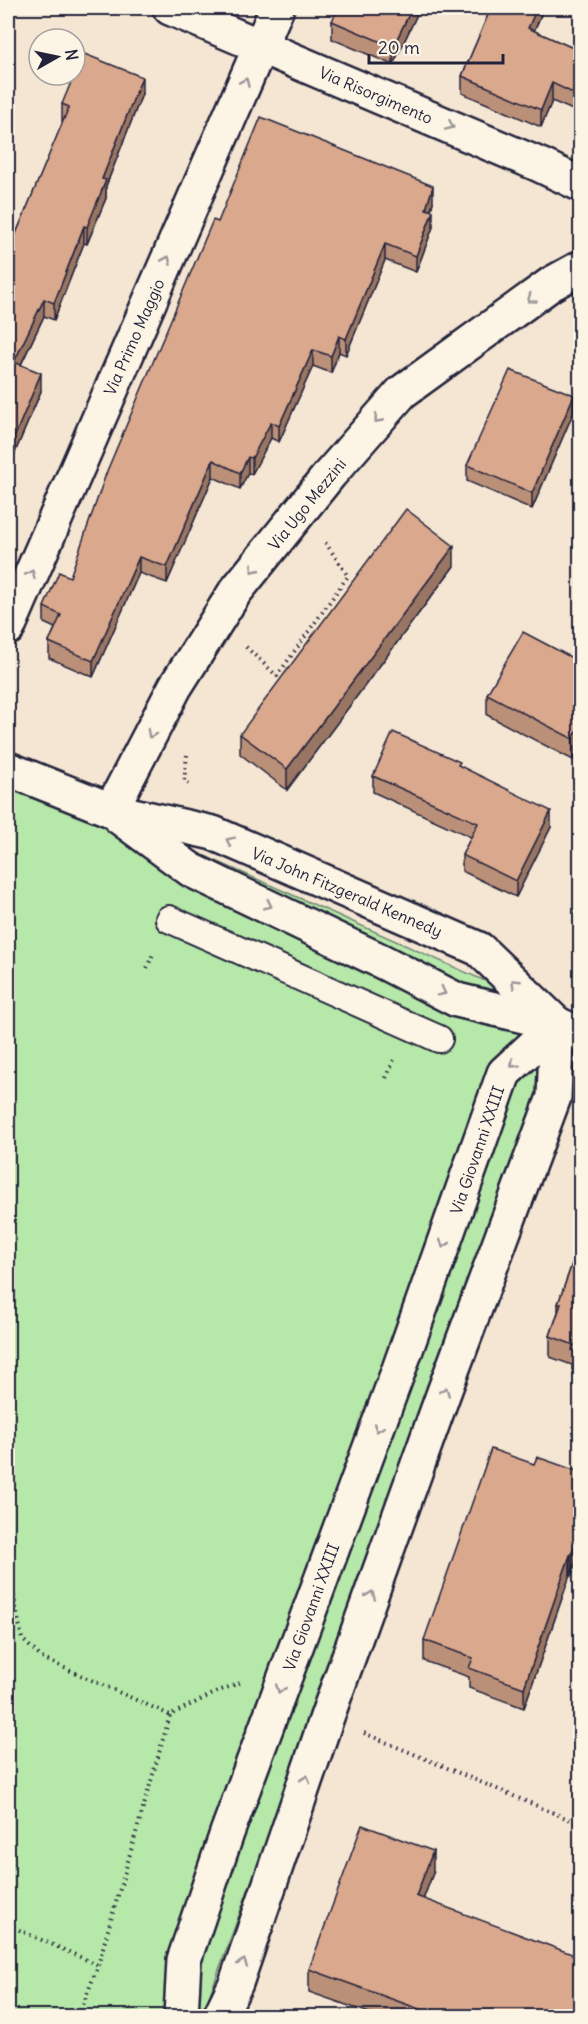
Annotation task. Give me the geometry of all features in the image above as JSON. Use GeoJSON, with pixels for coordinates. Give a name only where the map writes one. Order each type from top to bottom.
{"type":"FeatureCollection","features":[{"type":"Feature","properties":{"kind":"street","name":"Via Risorgimento"},"geometry":{"type":"LineString","coordinates":[[170,8],[580,184]]}},
{"type":"Feature","properties":{"kind":"street","name":"Via Primo Maggio"},"geometry":{"type":"LineString","coordinates":[[8,628],[277,8]]}},
{"type":"Feature","properties":{"kind":"street","name":"Via Ugo Mezzini"},"geometry":{"type":"LineString","coordinates":[[111,810],[176,687],[235,592],[330,474],[402,392],[551,284],[580,268]]}},
{"type":"Feature","properties":{"kind":"street","name":"Via John Fitzgerald Kennedy"},"geometry":{"type":"LineString","coordinates":[[8,769],[111,810],[213,833],[479,949],[568,1029]]}},
{"type":"Feature","properties":{"kind":"street","name":"Via John Fitzgerald Kennedy"},"geometry":{"type":"LineString","coordinates":[[111,810],[191,870],[457,1000],[568,1029]]}},
{"type":"Feature","properties":{"kind":"street","name":"Via Giovanni XXIII"},"geometry":{"type":"LineString","coordinates":[[181,2016],[184,1960],[227,1833],[398,1372],[504,1073],[568,1029]]}},
{"type":"Feature","properties":{"kind":"street"},"geometry":{"type":"LineString","coordinates":[[220,2016],[236,1983],[327,1717],[444,1392],[554,1097],[568,1029]]}},
{"type":"Feature","properties":{"kind":"lane"},"geometry":{"type":"LineString","coordinates":[[169,919],[439,1039]]}},
{"type":"Feature","properties":{"kind":"path"},"geometry":{"type":"LineString","coordinates":[[238,655],[243,645],[277,675],[348,576],[322,538]]}},
{"type":"Feature","properties":{"kind":"path"},"geometry":{"type":"LineString","coordinates":[[188,753],[184,781],[193,787]]}},
{"type":"Feature","properties":{"kind":"path"},"geometry":{"type":"LineString","coordinates":[[147,968],[169,919]]}},
{"type":"Feature","properties":{"kind":"path"},"geometry":{"type":"LineString","coordinates":[[8,1566],[22,1639],[42,1658],[170,1715]]}},
{"type":"Feature","properties":{"kind":"path"},"geometry":{"type":"LineString","coordinates":[[79,2016],[98,1965],[170,1715],[240,1683],[278,1697]]}},
{"type":"Feature","properties":{"kind":"path"},"geometry":{"type":"LineString","coordinates":[[327,1717],[580,1824]]}},
{"type":"Feature","properties":{"kind":"path"},"geometry":{"type":"LineString","coordinates":[[8,1924],[98,1965]]}},
{"type":"Feature","properties":{"kind":"green space"},"geometry":{"type":"Polygon","coordinates":[[[8,768],[510,992],[554,1058],[202,2016],[8,2016],[8,768]]]}},
{"type":"Feature","properties":{"kind":"building"},"geometry":{"type":"Polygon","coordinates":[[[338,8],[412,8],[393,47],[332,21],[338,8]]]}},
{"type":"Feature","properties":{"kind":"building"},"geometry":{"type":"Polygon","coordinates":[[[491,8],[537,8],[528,28],[580,51],[580,81],[575,94],[552,83],[541,110],[462,76],[491,8]]]}},
{"type":"Feature","properties":{"kind":"building"},"geometry":{"type":"Polygon","coordinates":[[[87,55],[142,77],[102,179],[106,180],[87,227],[84,226],[54,303],[44,299],[14,362],[41,373],[8,452],[8,239],[13,241],[69,107],[62,104],[69,87],[87,87],[87,55]]]}},
{"type":"Feature","properties":{"kind":"building"},"geometry":{"type":"Polygon","coordinates":[[[261,117],[433,186],[426,209],[433,211],[416,256],[385,244],[346,339],[339,336],[331,356],[313,350],[279,426],[271,422],[252,458],[248,457],[240,473],[213,460],[167,567],[139,557],[93,661],[49,642],[61,615],[44,607],[59,572],[70,577],[107,471],[213,220],[218,222],[261,117]]]}},
{"type":"Feature","properties":{"kind":"building"},"geometry":{"type":"Polygon","coordinates":[[[510,370],[574,395],[532,493],[467,465],[510,370]]]}},
{"type":"Feature","properties":{"kind":"building"},"geometry":{"type":"Polygon","coordinates":[[[406,509],[454,546],[287,769],[240,734],[406,509]]]}},
{"type":"Feature","properties":{"kind":"building"},"geometry":{"type":"Polygon","coordinates":[[[523,632],[580,662],[580,724],[573,739],[487,694],[523,632]]]}},
{"type":"Feature","properties":{"kind":"building"},"geometry":{"type":"Polygon","coordinates":[[[393,732],[460,762],[458,765],[551,811],[516,881],[462,855],[478,823],[373,776],[393,732]]]}},
{"type":"Feature","properties":{"kind":"building"},"geometry":{"type":"Polygon","coordinates":[[[580,902],[580,915],[575,912],[580,902]]]}},
{"type":"Feature","properties":{"kind":"building"},"geometry":{"type":"Polygon","coordinates":[[[580,1241],[580,1352],[572,1350],[574,1345],[550,1336],[561,1304],[558,1304],[580,1241]]]}},
{"type":"Feature","properties":{"kind":"building"},"geometry":{"type":"Polygon","coordinates":[[[491,1449],[534,1464],[537,1457],[580,1472],[580,1530],[524,1688],[469,1668],[473,1658],[424,1640],[491,1449]]]}},
{"type":"Feature","properties":{"kind":"building"},"geometry":{"type":"Polygon","coordinates":[[[362,1825],[433,1851],[416,1896],[580,1957],[580,2016],[419,2016],[422,2010],[309,1969],[362,1825]]]}}]}
